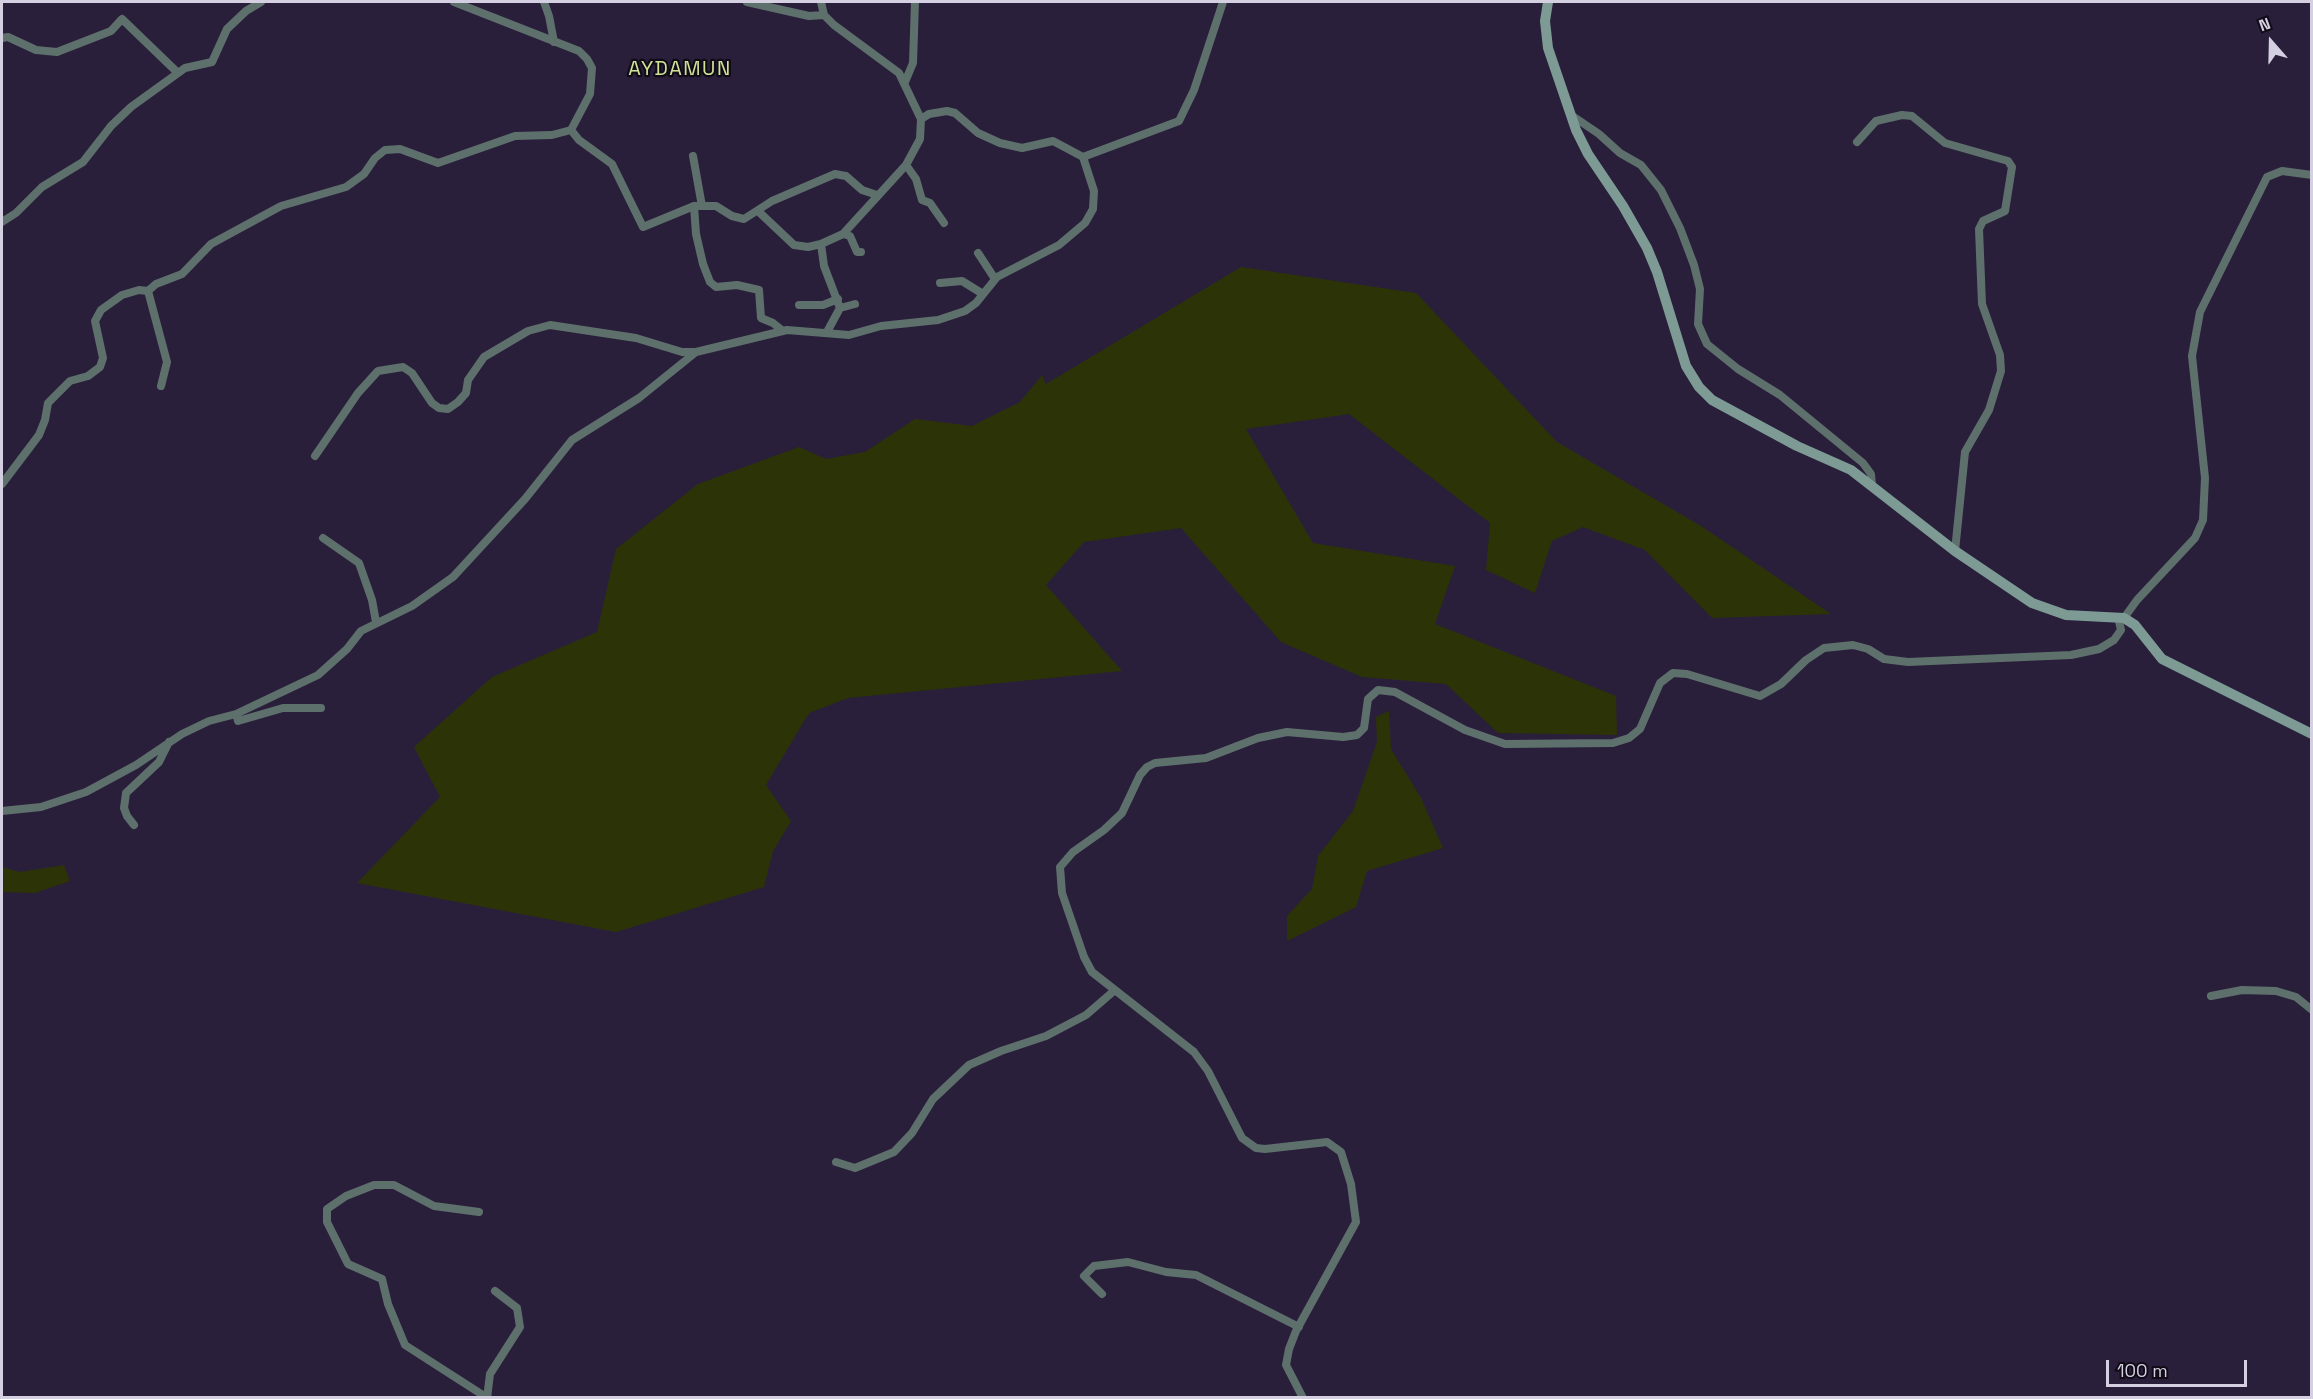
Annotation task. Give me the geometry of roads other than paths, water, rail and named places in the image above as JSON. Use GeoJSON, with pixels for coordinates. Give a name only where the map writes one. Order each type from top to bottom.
{"type":"FeatureCollection","features":[{"type":"Feature","properties":{"kind":"street"},"geometry":{"type":"LineString","coordinates":[[2,222],[16,213],[42,186],[83,162],[119,117],[178,73],[190,66],[212,62],[227,29],[246,11],[261,2]]}},
{"type":"Feature","properties":{"kind":"street"},"geometry":{"type":"LineString","coordinates":[[2,484],[39,435],[48,403],[70,381],[88,376],[100,367],[103,358],[95,321],[100,310],[122,295],[147,291],[182,274],[207,247],[282,206],[346,187],[364,174],[375,158],[385,150],[400,149],[438,163],[515,136],[552,135],[571,130],[590,94],[592,68],[579,51],[454,2]]}},
{"type":"Feature","properties":{"kind":"street"},"geometry":{"type":"LineString","coordinates":[[544,2],[552,25],[554,42]]}},
{"type":"Feature","properties":{"kind":"street"},"geometry":{"type":"LineString","coordinates":[[747,2],[809,16],[824,15]]}},
{"type":"Feature","properties":{"kind":"street"},"geometry":{"type":"LineString","coordinates":[[758,211],[794,245],[808,247],[821,244],[843,234],[906,165],[920,139],[921,119],[905,81],[899,73],[856,43],[824,15],[821,2]]}},
{"type":"Feature","properties":{"kind":"street"},"geometry":{"type":"LineString","coordinates":[[905,81],[913,63],[915,2]]}},
{"type":"Feature","properties":{"kind":"street"},"geometry":{"type":"LineString","coordinates":[[1083,157],[1179,121],[1194,90],[1223,2]]}},
{"type":"Feature","properties":{"kind":"street"},"geometry":{"type":"LineString","coordinates":[[1548,2],[1545,34],[1570,114],[1588,154],[1623,206],[1647,248],[1657,272],[1681,352],[1699,387],[1725,408],[1797,446],[1851,470],[2004,586],[2047,610],[2066,615],[2121,617],[2135,625],[2162,659],[2312,734]]}},
{"type":"Feature","properties":{"kind":"street"},"geometry":{"type":"LineString","coordinates":[[2,38],[8,37],[36,50],[57,52],[111,31],[122,19],[178,73]]}},
{"type":"Feature","properties":{"kind":"street"},"geometry":{"type":"LineString","coordinates":[[315,456],[358,393],[378,371],[403,367],[412,373],[432,403],[438,408],[448,409],[466,393],[468,380],[484,357],[528,331],[550,325],[636,338],[682,352],[696,352],[783,331],[849,335],[881,326],[938,320],[965,311],[983,294],[994,279],[1059,245],[1085,223],[1093,210],[1094,191],[1083,157],[1053,141],[1022,148],[1000,143],[978,133],[955,113],[947,111],[929,114],[921,119]]}},
{"type":"Feature","properties":{"kind":"street"},"geometry":{"type":"LineString","coordinates":[[1570,114],[1599,134],[1620,153],[1641,165],[1661,190],[1680,228],[1694,265],[1700,290],[1698,327],[1707,345],[1713,352],[1797,408],[1863,463],[1871,474],[1872,485]]}},
{"type":"Feature","properties":{"kind":"street"},"geometry":{"type":"LineString","coordinates":[[1857,142],[1876,121],[1894,116],[1912,116],[1945,143],[2008,161],[2012,167],[2005,211],[1983,221],[1979,229],[1982,304],[2000,355],[2001,371],[1989,410],[1965,452],[1955,551]]}},
{"type":"Feature","properties":{"kind":"street"},"geometry":{"type":"LineString","coordinates":[[571,130],[579,140],[612,164],[643,227],[698,206],[716,206],[738,218],[749,217],[772,201],[835,174],[846,176],[862,190],[877,195]]}},
{"type":"Feature","properties":{"kind":"street"},"geometry":{"type":"LineString","coordinates":[[693,156],[698,206],[696,234],[710,282],[716,287],[736,285],[759,290],[761,318],[774,323],[783,331]]}},
{"type":"Feature","properties":{"kind":"street"},"geometry":{"type":"LineString","coordinates":[[906,165],[916,179],[922,200],[930,203],[944,223]]}},
{"type":"Feature","properties":{"kind":"street"},"geometry":{"type":"LineString","coordinates":[[1303,1398],[1286,1365],[1299,1327],[1356,1222],[1351,1184],[1341,1152],[1333,1144],[1320,1142],[1265,1149],[1250,1145],[1237,1131],[1202,1060],[1184,1043],[1099,979],[1088,967],[1062,893],[1060,867],[1073,852],[1104,830],[1122,813],[1140,775],[1155,763],[1206,758],[1258,738],[1287,732],[1342,737],[1357,735],[1364,728],[1368,699],[1378,690],[1395,692],[1465,730],[1505,744],[1614,743],[1629,738],[1640,729],[1660,683],[1667,675],[1673,673],[1687,674],[1760,696],[1781,684],[1806,660],[1824,648],[1853,645],[1884,658],[1908,662],[2065,656],[2090,652],[2114,640],[2121,630],[2121,617],[2194,538],[2203,520],[2205,478],[2192,356],[2200,312],[2265,179],[2274,172],[2282,171],[2312,175]]}},
{"type":"Feature","properties":{"kind":"street"},"geometry":{"type":"LineString","coordinates":[[843,234],[850,236],[857,252],[861,252]]}},
{"type":"Feature","properties":{"kind":"street"},"geometry":{"type":"LineString","coordinates":[[821,244],[824,266],[839,303],[827,332]]}},
{"type":"Feature","properties":{"kind":"street"},"geometry":{"type":"LineString","coordinates":[[978,253],[994,279]]}},
{"type":"Feature","properties":{"kind":"street"},"geometry":{"type":"LineString","coordinates":[[940,283],[962,281],[983,294]]}},
{"type":"Feature","properties":{"kind":"street"},"geometry":{"type":"LineString","coordinates":[[147,291],[166,362],[161,386]]}},
{"type":"Feature","properties":{"kind":"street"},"geometry":{"type":"LineString","coordinates":[[799,305],[855,304]]}},
{"type":"Feature","properties":{"kind":"street"},"geometry":{"type":"LineString","coordinates":[[2,811],[41,807],[70,799],[108,782],[199,725],[236,714],[318,675],[347,649],[361,631],[412,606],[453,577],[521,504],[572,440],[639,398],[696,352]]}},
{"type":"Feature","properties":{"kind":"street"},"geometry":{"type":"LineString","coordinates":[[323,538],[359,563],[372,600],[376,622]]}},
{"type":"Feature","properties":{"kind":"street"},"geometry":{"type":"LineString","coordinates":[[236,714],[238,721],[283,708],[321,708]]}},
{"type":"Feature","properties":{"kind":"street"},"geometry":{"type":"LineString","coordinates":[[134,825],[124,808],[126,793],[159,762],[169,742]]}},
{"type":"Feature","properties":{"kind":"street"},"geometry":{"type":"LineString","coordinates":[[836,1162],[855,1168],[894,1152],[912,1133],[933,1099],[969,1065],[1001,1051],[1046,1036],[1086,1015],[1115,990]]}},
{"type":"Feature","properties":{"kind":"street"},"geometry":{"type":"LineString","coordinates":[[2211,996],[2242,990],[2276,991],[2296,998],[2312,1010]]}},
{"type":"Feature","properties":{"kind":"street"},"geometry":{"type":"LineString","coordinates":[[479,1212],[434,1206],[394,1185],[374,1185],[346,1196],[327,1209],[327,1222],[348,1264],[382,1279],[388,1304],[405,1345],[486,1397],[490,1374],[520,1327],[518,1308],[495,1291]]}},
{"type":"Feature","properties":{"kind":"street"},"geometry":{"type":"LineString","coordinates":[[1102,1294],[1084,1276],[1094,1266],[1128,1262],[1166,1272],[1196,1275],[1299,1327]]}},
{"type":"Feature","properties":{"kind":"district","name":"AYDAMUN"},"geometry":{"type":"Point","coordinates":[680,70]}}]}
